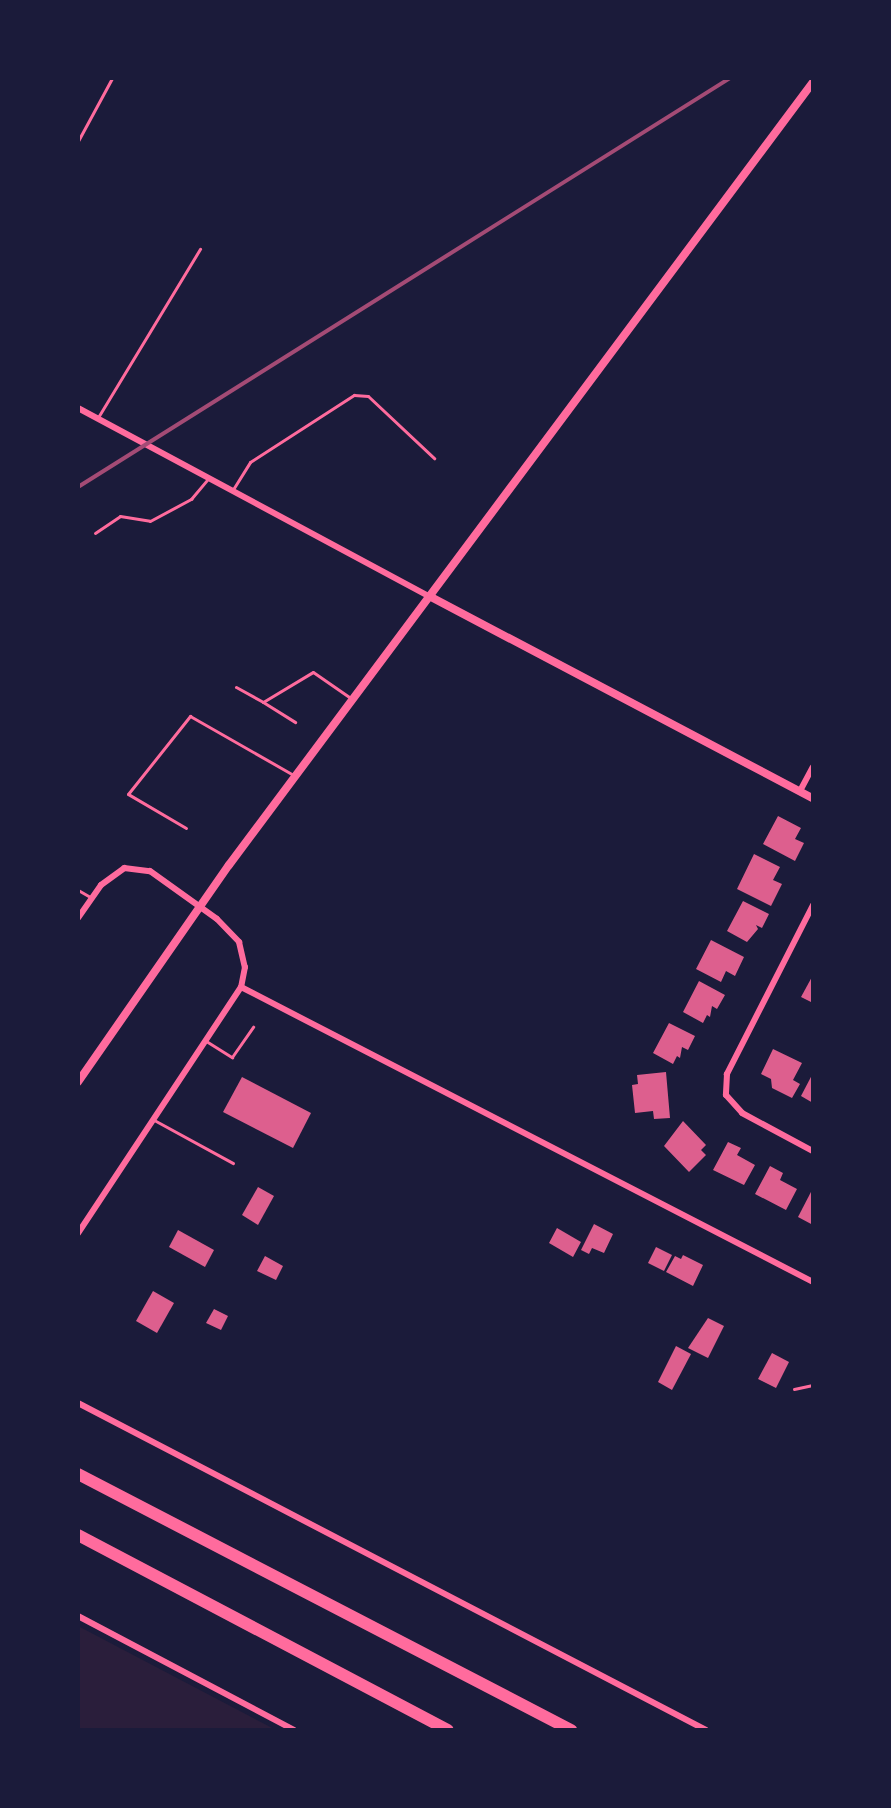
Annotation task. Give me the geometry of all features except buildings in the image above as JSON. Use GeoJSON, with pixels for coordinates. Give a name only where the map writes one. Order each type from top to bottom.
{"type":"FeatureCollection","features":[{"type":"Feature","properties":{"kind":"highway"},"geometry":{"type":"LineString","coordinates":[[78,1474],[571,1730]]}},
{"type":"Feature","properties":{"kind":"highway"},"geometry":{"type":"LineString","coordinates":[[78,1535],[448,1730]]}},
{"type":"Feature","properties":{"kind":"street"},"geometry":{"type":"LineString","coordinates":[[78,1082],[199,907],[295,776],[813,82]]}},
{"type":"Feature","properties":{"kind":"street"},"geometry":{"type":"LineString","coordinates":[[78,408],[813,798]]}},
{"type":"Feature","properties":{"kind":"street"},"geometry":{"type":"LineString","coordinates":[[800,791],[813,767]]}},
{"type":"Feature","properties":{"kind":"street"},"geometry":{"type":"LineString","coordinates":[[78,918],[101,885],[124,868],[150,871],[199,907],[239,942],[245,967],[241,987],[78,1233]]}},
{"type":"Feature","properties":{"kind":"street"},"geometry":{"type":"LineString","coordinates":[[813,905],[727,1074],[726,1095],[742,1113],[813,1151]]}},
{"type":"Feature","properties":{"kind":"street"},"geometry":{"type":"LineString","coordinates":[[803,925],[813,931]]}},
{"type":"Feature","properties":{"kind":"street"},"geometry":{"type":"LineString","coordinates":[[241,987],[813,1282]]}},
{"type":"Feature","properties":{"kind":"street"},"geometry":{"type":"LineString","coordinates":[[78,1403],[706,1730]]}},
{"type":"Feature","properties":{"kind":"street"},"geometry":{"type":"LineString","coordinates":[[78,1616],[294,1730]]}},
{"type":"Feature","properties":{"kind":"lane"},"geometry":{"type":"LineString","coordinates":[[78,141],[112,78]]}},
{"type":"Feature","properties":{"kind":"lane"},"geometry":{"type":"LineString","coordinates":[[97,419],[200,249]]}},
{"type":"Feature","properties":{"kind":"lane"},"geometry":{"type":"LineString","coordinates":[[232,491],[250,462],[354,395],[368,396],[434,458]]}},
{"type":"Feature","properties":{"kind":"lane"},"geometry":{"type":"LineString","coordinates":[[95,533],[120,516],[150,521],[191,499],[209,478]]}},
{"type":"Feature","properties":{"kind":"lane"},"geometry":{"type":"LineString","coordinates":[[263,702],[313,672],[352,699]]}},
{"type":"Feature","properties":{"kind":"lane"},"geometry":{"type":"LineString","coordinates":[[236,687],[295,722]]}},
{"type":"Feature","properties":{"kind":"lane"},"geometry":{"type":"LineString","coordinates":[[186,828],[128,794],[190,716],[295,776]]}},
{"type":"Feature","properties":{"kind":"lane"},"geometry":{"type":"LineString","coordinates":[[78,890],[92,899]]}},
{"type":"Feature","properties":{"kind":"lane"},"geometry":{"type":"LineString","coordinates":[[206,1041],[232,1057],[253,1027]]}},
{"type":"Feature","properties":{"kind":"lane"},"geometry":{"type":"LineString","coordinates":[[154,1120],[233,1163]]}},
{"type":"Feature","properties":{"kind":"lane"},"geometry":{"type":"LineString","coordinates":[[794,1389],[813,1385]]}},
{"type":"Feature","properties":{"kind":"shaded area"},"geometry":{"type":"Polygon","coordinates":[[[78,1626],[276,1730],[78,1730],[78,1626]]]}},
{"type":"Feature","properties":{"kind":"railway"},"geometry":{"type":"LineString","coordinates":[[78,487],[730,78]]}}]}
